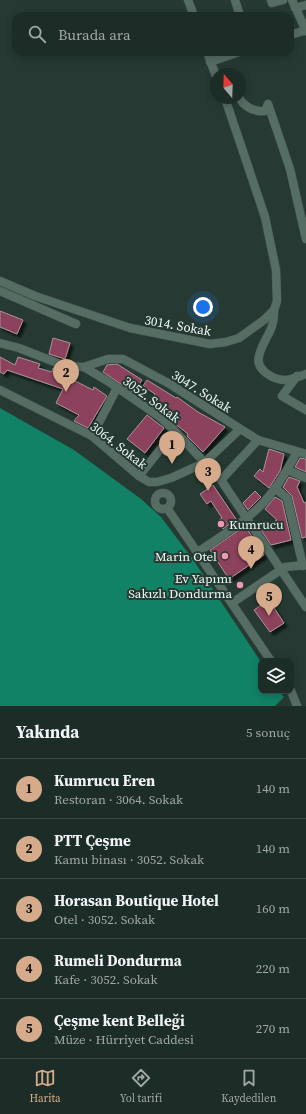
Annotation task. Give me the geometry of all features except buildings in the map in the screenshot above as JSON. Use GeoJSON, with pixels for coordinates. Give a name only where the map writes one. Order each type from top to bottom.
{"type":"FeatureCollection","features":[{"type":"Feature","properties":{"kind":"street"},"geometry":{"type":"LineString","coordinates":[[188,0],[192,12]]}},
{"type":"Feature","properties":{"kind":"street"},"geometry":{"type":"LineString","coordinates":[[235,0],[239,12]]}},
{"type":"Feature","properties":{"kind":"street"},"geometry":{"type":"LineString","coordinates":[[271,0],[272,3],[283,0]]}},
{"type":"Feature","properties":{"kind":"street"},"geometry":{"type":"LineString","coordinates":[[294,34],[306,30],[294,4],[306,5]]}},
{"type":"Feature","properties":{"kind":"street"},"geometry":{"type":"LineString","coordinates":[[208,56],[213,68]]}},
{"type":"Feature","properties":{"kind":"street"},"geometry":{"type":"LineString","coordinates":[[210,62],[227,56]]}},
{"type":"Feature","properties":{"kind":"street"},"geometry":{"type":"LineString","coordinates":[[227,104],[265,217],[276,270],[278,289],[277,301],[274,310],[274,320],[271,331],[258,357],[259,363],[264,371],[273,378],[286,380],[306,374]]}},
{"type":"Feature","properties":{"kind":"street"},"geometry":{"type":"LineString","coordinates":[[243,104],[259,112],[265,111],[268,104],[290,169],[306,239]]}},
{"type":"Feature","properties":{"kind":"street","name":"3014. Sokak"},"geometry":{"type":"LineString","coordinates":[[0,281],[35,296],[130,328],[210,344],[226,342],[239,338],[264,320],[274,310]]}},
{"type":"Feature","properties":{"kind":"street"},"geometry":{"type":"LineString","coordinates":[[0,291],[76,324]]}},
{"type":"Feature","properties":{"kind":"street","name":"3052. Sokak"},"geometry":{"type":"LineString","coordinates":[[0,340],[4,344],[65,366],[84,367],[160,417],[221,480],[306,607]]}},
{"type":"Feature","properties":{"kind":"street","name":"3047. Sokak"},"geometry":{"type":"LineString","coordinates":[[84,367],[108,359],[123,359],[168,383],[258,440],[306,454]]}},
{"type":"Feature","properties":{"kind":"street"},"geometry":{"type":"LineString","coordinates":[[297,376],[282,396],[306,410]]}},
{"type":"Feature","properties":{"kind":"street"},"geometry":{"type":"LineString","coordinates":[[92,436],[117,388]]}},
{"type":"Feature","properties":{"kind":"street","name":"3064. Sokak"},"geometry":{"type":"LineString","coordinates":[[0,390],[92,436],[139,476],[149,482],[156,482],[204,463]]}},
{"type":"Feature","properties":{"kind":"street"},"geometry":{"type":"LineString","coordinates":[[204,463],[240,428]]}},
{"type":"Feature","properties":{"kind":"street"},"geometry":{"type":"LineString","coordinates":[[139,476],[175,431]]}},
{"type":"Feature","properties":{"kind":"street"},"geometry":{"type":"LineString","coordinates":[[221,480],[258,440]]}},
{"type":"Feature","properties":{"kind":"street"},"geometry":{"type":"LineString","coordinates":[[198,552],[246,519],[259,508],[288,470],[297,452]]}},
{"type":"Feature","properties":{"kind":"street"},"geometry":{"type":"LineString","coordinates":[[288,470],[306,478]]}},
{"type":"Feature","properties":{"kind":"street"},"geometry":{"type":"LineString","coordinates":[[232,603],[285,568],[304,566],[287,498],[275,488]]}},
{"type":"Feature","properties":{"kind":"street"},"geometry":{"type":"LineString","coordinates":[[167,508],[269,658]]}},
{"type":"Feature","properties":{"kind":"street"},"geometry":{"type":"LineString","coordinates":[[292,694],[297,706]]}},
{"type":"Feature","properties":{"kind":"shaded area"},"geometry":{"type":"Polygon","coordinates":[[[0,408],[74,450],[141,499],[161,517],[194,561],[258,658],[258,694],[282,694],[284,697],[275,706],[0,706],[0,408]]]}},
{"type":"Feature","properties":{"kind":"place","name":"PTT Çeşme"},"geometry":{"type":"Point","coordinates":[66,392]}},
{"type":"Feature","properties":{"kind":"place","name":"Kumrucu Eren"},"geometry":{"type":"Point","coordinates":[172,464]}},
{"type":"Feature","properties":{"kind":"place","name":"Horasan Boutique Hotel"},"geometry":{"type":"Point","coordinates":[208,491]}},
{"type":"Feature","properties":{"kind":"place","name":"Kumrucu"},"geometry":{"type":"Point","coordinates":[221,524]}},
{"type":"Feature","properties":{"kind":"place","name":"Marin Otel"},"geometry":{"type":"Point","coordinates":[225,556]}},
{"type":"Feature","properties":{"kind":"place","name":"Rumeli Dondurma"},"geometry":{"type":"Point","coordinates":[251,569]}},
{"type":"Feature","properties":{"kind":"place","name":"Ev Yapımı Sakızlı Dondurma"},"geometry":{"type":"Point","coordinates":[240,585]}},
{"type":"Feature","properties":{"kind":"place","name":"Çeşme kent Belleği"},"geometry":{"type":"Point","coordinates":[269,616]}}]}
